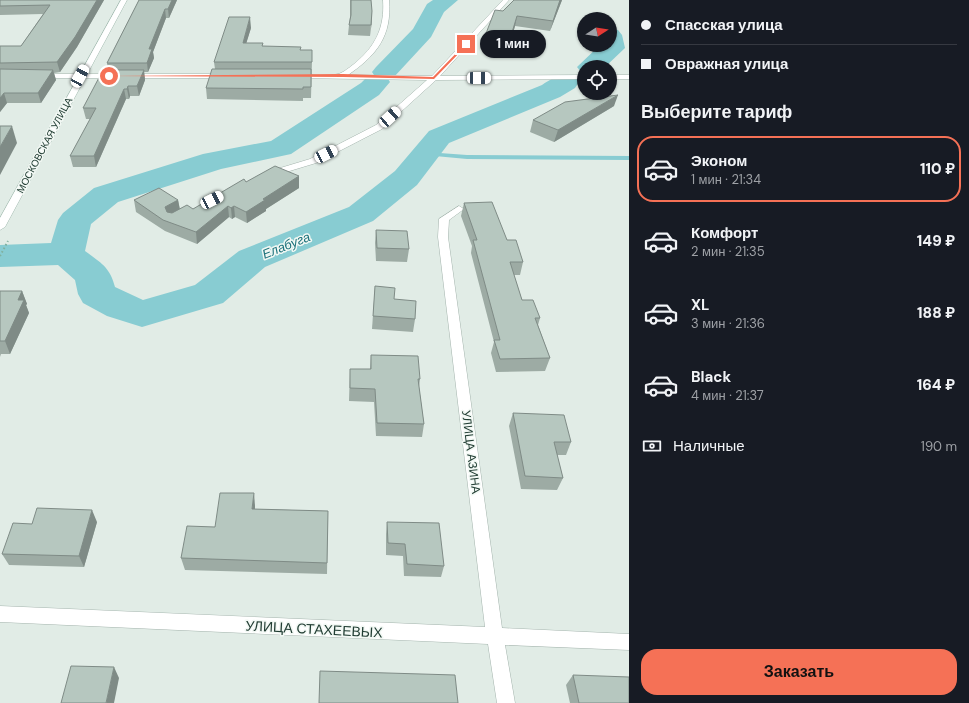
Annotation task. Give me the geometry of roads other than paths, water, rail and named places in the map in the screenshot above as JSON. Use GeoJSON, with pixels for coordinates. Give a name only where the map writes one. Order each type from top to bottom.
{"type":"FeatureCollection","features":[{"type":"Feature","properties":{"kind":"street","name":"МОСКОВСКАЯ УЛИЦА"},"geometry":{"type":"LineString","coordinates":[[0,227],[80,76],[124,0]]}},
{"type":"Feature","properties":{"kind":"street"},"geometry":{"type":"LineString","coordinates":[[343,76],[363,61],[377,45],[386,26],[386,0]]}},
{"type":"Feature","properties":{"kind":"street"},"geometry":{"type":"LineString","coordinates":[[265,176],[313,161],[379,127],[434,78],[506,0]]}},
{"type":"Feature","properties":{"kind":"street"},"geometry":{"type":"LineString","coordinates":[[30,76],[234,76]]}},
{"type":"Feature","properties":{"kind":"street"},"geometry":{"type":"LineString","coordinates":[[288,76],[434,78],[577,77]]}},
{"type":"Feature","properties":{"kind":"street"},"geometry":{"type":"LineString","coordinates":[[617,77],[629,77]]}},
{"type":"Feature","properties":{"kind":"street","name":"УЛИЦА АЗИНА"},"geometry":{"type":"LineString","coordinates":[[459,209],[444,218],[443,236],[495,637],[506,703]]}},
{"type":"Feature","properties":{"kind":"street","name":"УЛИЦА СТАХЕЕВЫХ"},"geometry":{"type":"LineString","coordinates":[[0,614],[629,642]]}},
{"type":"Feature","properties":{"kind":"waterway","name":"Елабуга"},"geometry":{"type":"LineString","coordinates":[[385,72],[423,32],[435,9],[447,0]]}},
{"type":"Feature","properties":{"kind":"waterway","name":"Елабуга"},"geometry":{"type":"LineString","coordinates":[[598,60],[608,52]]}},
{"type":"Feature","properties":{"kind":"waterway"},"geometry":{"type":"LineString","coordinates":[[66,254],[75,220],[106,195],[214,161],[280,148],[370,89],[377,82]]}},
{"type":"Feature","properties":{"kind":"waterway","name":"Елабуга"},"geometry":{"type":"LineString","coordinates":[[66,254],[93,275],[97,294],[121,307],[142,314],[209,294],[252,259],[361,214],[406,178],[439,137],[551,91],[566,82]]}},
{"type":"Feature","properties":{"kind":"waterway"},"geometry":{"type":"LineString","coordinates":[[426,154],[467,157],[629,158]]}},
{"type":"Feature","properties":{"kind":"waterway","name":"Елабуга"},"geometry":{"type":"LineString","coordinates":[[0,256],[66,254]]}}]}
